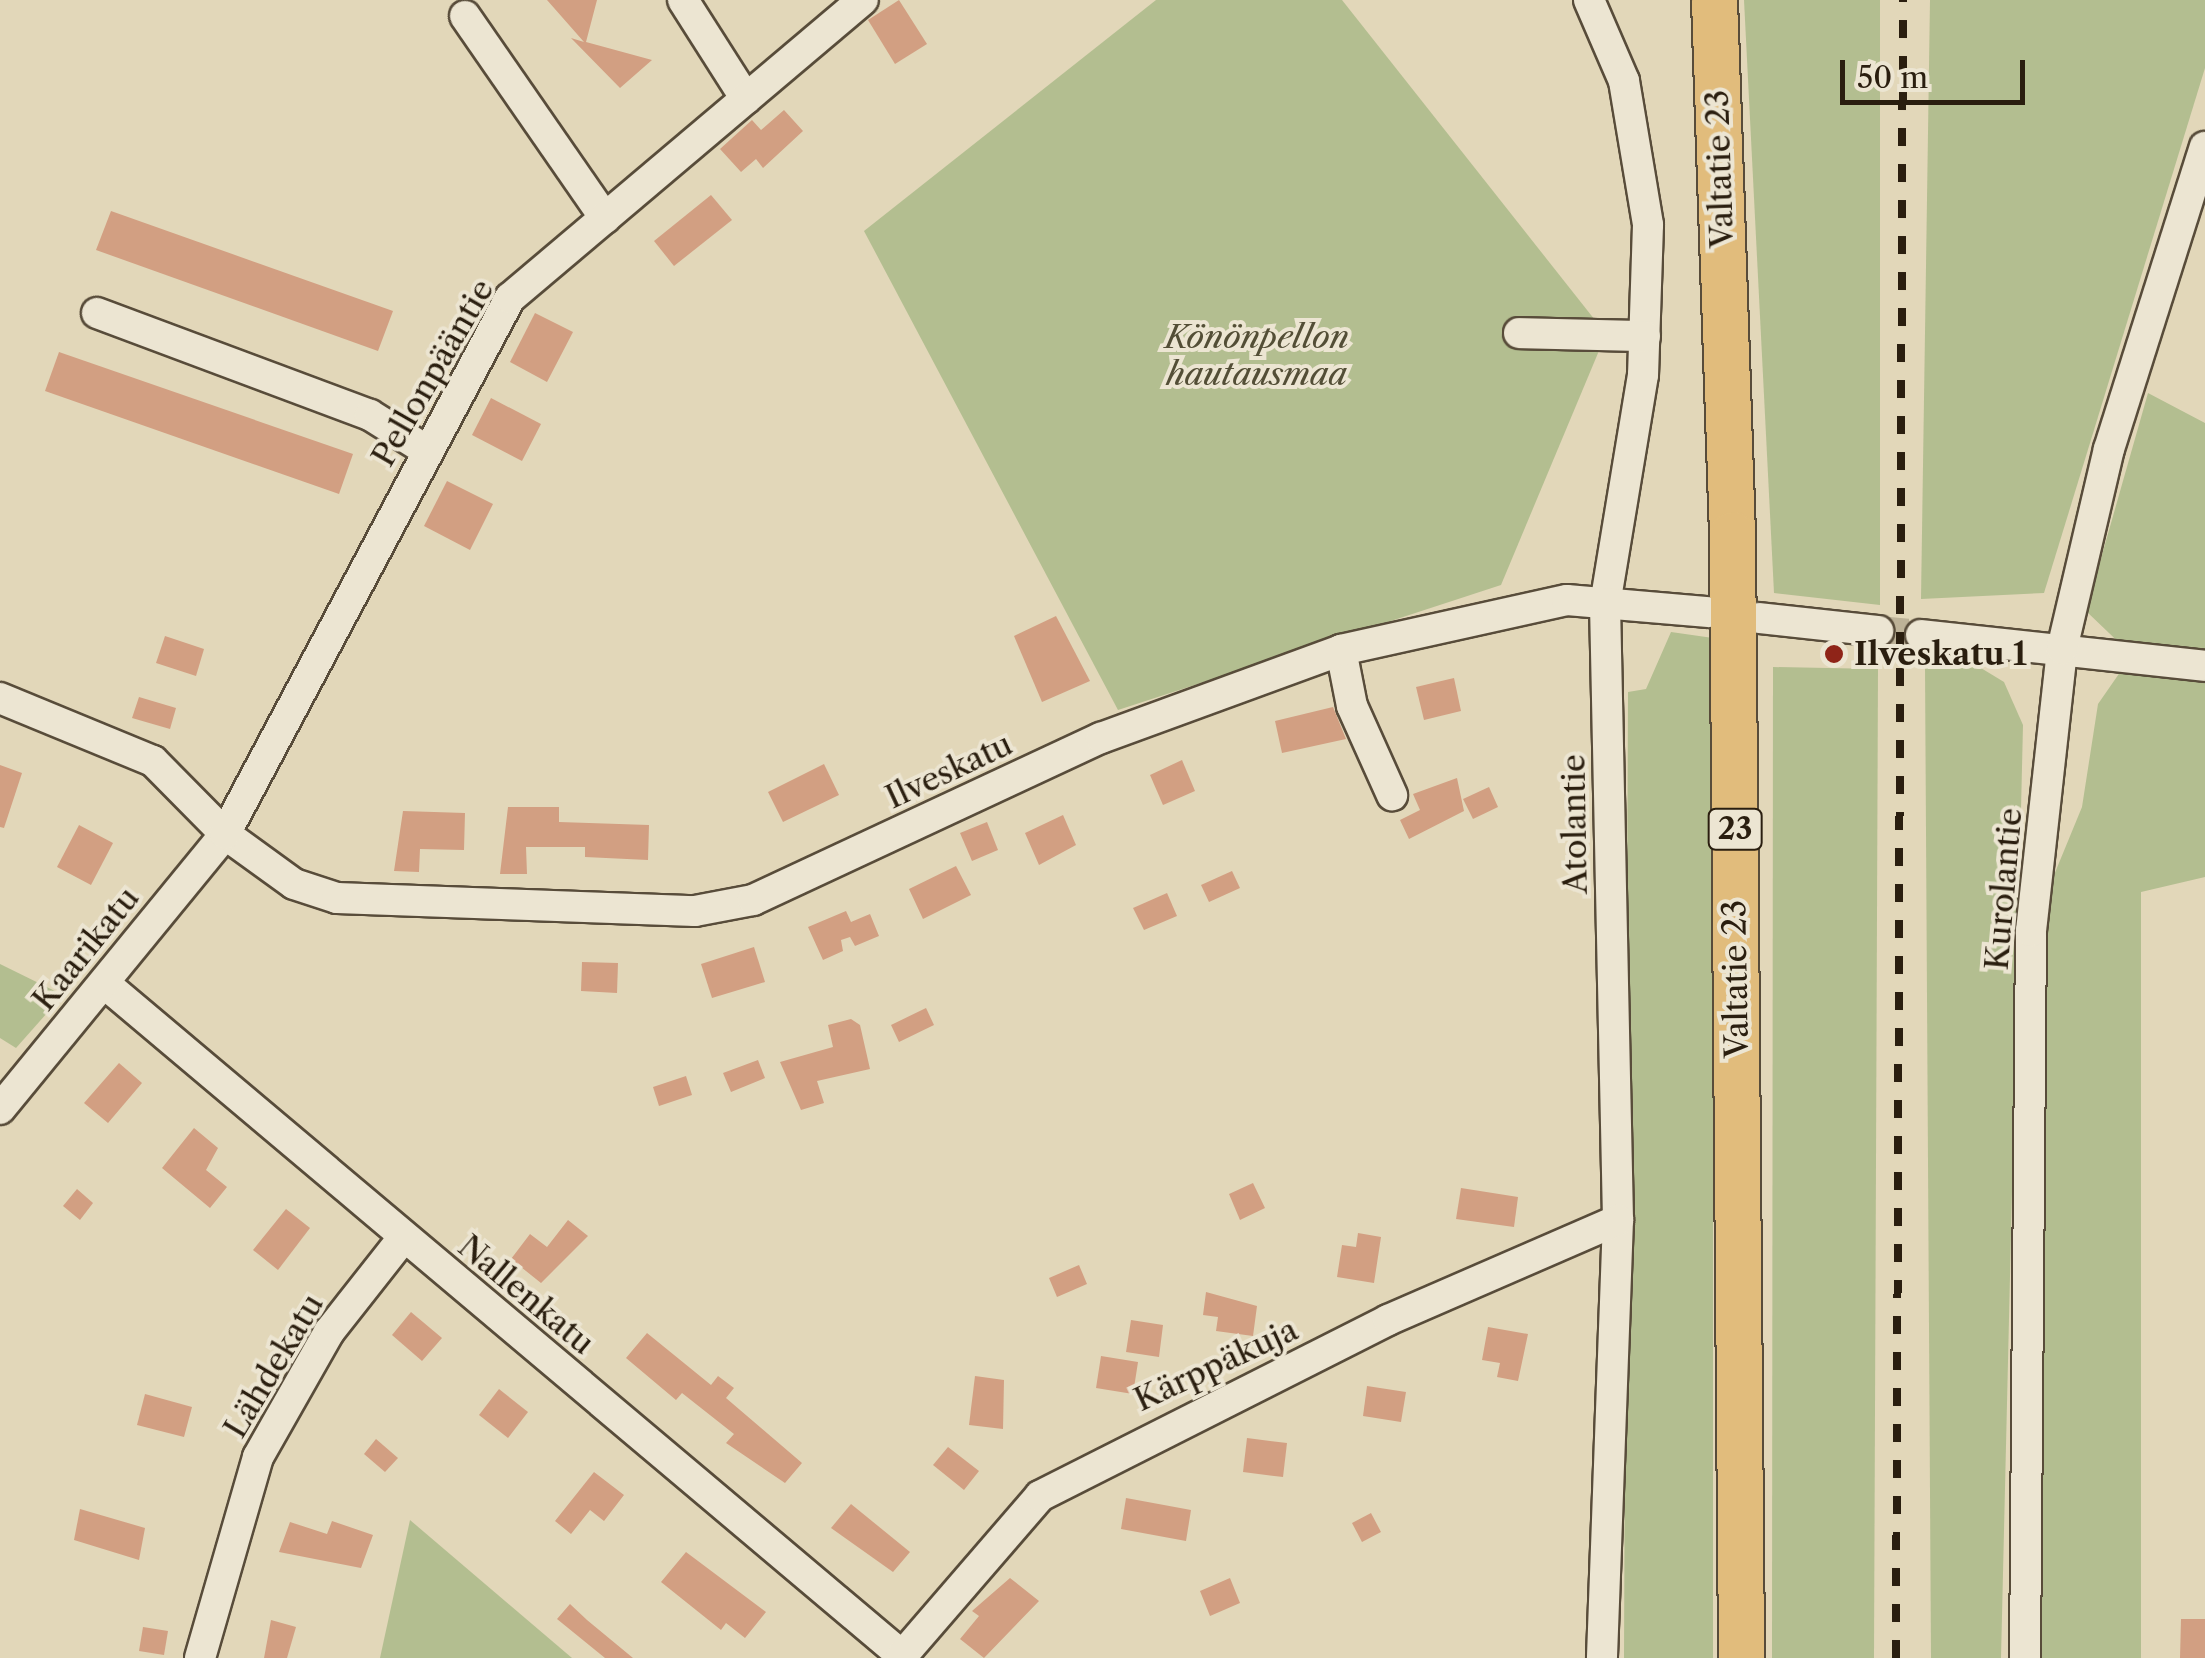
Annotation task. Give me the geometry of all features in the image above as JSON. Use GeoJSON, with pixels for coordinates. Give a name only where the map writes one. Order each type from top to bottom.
{"type":"FeatureCollection","features":[{"type":"Feature","properties":{"kind":"highway","name":"Valtatie 23"},"geometry":{"type":"LineString","coordinates":[[1714,0],[1732,534],[1743,1658]]}},
{"type":"Feature","properties":{"kind":"street"},"geometry":{"type":"LineString","coordinates":[[683,0],[746,98]]}},
{"type":"Feature","properties":{"kind":"street","name":"Pellonpääntie"},"geometry":{"type":"LineString","coordinates":[[225,834],[510,298],[863,0]]}},
{"type":"Feature","properties":{"kind":"street","name":"Atolantie"},"geometry":{"type":"LineString","coordinates":[[1589,0],[1624,81],[1648,225],[1645,336],[1605,604],[1618,1220],[1602,1658]]}},
{"type":"Feature","properties":{"kind":"street"},"geometry":{"type":"LineString","coordinates":[[465,16],[606,218]]}},
{"type":"Feature","properties":{"kind":"street","name":"Kurolantie"},"geometry":{"type":"LineString","coordinates":[[2025,1658],[2031,931],[2062,649],[2110,449],[2205,147]]}},
{"type":"Feature","properties":{"kind":"street"},"geometry":{"type":"LineString","coordinates":[[97,313],[370,415],[426,450]]}},
{"type":"Feature","properties":{"kind":"street"},"geometry":{"type":"LineString","coordinates":[[1519,333],[1645,336]]}},
{"type":"Feature","properties":{"kind":"street","name":"Ilveskatu"},"geometry":{"type":"LineString","coordinates":[[0,698],[153,761],[225,834],[294,884],[337,898],[695,911],[753,900],[1101,738],[1341,650],[1567,600],[1708,612]]}},
{"type":"Feature","properties":{"kind":"street"},"geometry":{"type":"LineString","coordinates":[[1758,618],[1878,632]]}},
{"type":"Feature","properties":{"kind":"street"},"geometry":{"type":"LineString","coordinates":[[1921,635],[2205,666]]}},
{"type":"Feature","properties":{"kind":"street"},"geometry":{"type":"LineString","coordinates":[[1341,650],[1352,706],[1392,795]]}},
{"type":"Feature","properties":{"kind":"street","name":"Kaarikatu"},"geometry":{"type":"LineString","coordinates":[[0,1109],[225,834]]}},
{"type":"Feature","properties":{"kind":"street","name":"Nallenkatu"},"geometry":{"type":"LineString","coordinates":[[104,983],[904,1657]]}},
{"type":"Feature","properties":{"kind":"street","name":"Kärppäkuja"},"geometry":{"type":"LineString","coordinates":[[904,1657],[1040,1496],[1423,1303],[1618,1220]]}},
{"type":"Feature","properties":{"kind":"street","name":"Lähdekatu"},"geometry":{"type":"LineString","coordinates":[[200,1658],[258,1457],[329,1332],[404,1238]]}},
{"type":"Feature","properties":{"kind":"green space","name":"Könönpellon hautausmaa"},"geometry":{"type":"Polygon","coordinates":[[[1156,0],[1342,0],[1606,334],[1501,585],[1118,710],[864,231],[1156,0]]]}},
{"type":"Feature","properties":{"kind":"green space"},"geometry":{"type":"Polygon","coordinates":[[[1744,0],[1880,0],[1880,605],[1774,593],[1744,0]]]}},
{"type":"Feature","properties":{"kind":"green space"},"geometry":{"type":"Polygon","coordinates":[[[1930,0],[2205,0],[2205,68],[2044,593],[1921,599],[1930,0]]]}},
{"type":"Feature","properties":{"kind":"green space"},"geometry":{"type":"Polygon","coordinates":[[[2148,393],[2205,423],[2205,877],[2141,892],[2141,1658],[2038,1658],[2031,931],[2082,807],[2098,704],[2132,655],[2086,611],[2148,393]]]}},
{"type":"Feature","properties":{"kind":"green space"},"geometry":{"type":"Polygon","coordinates":[[[1671,632],[1713,638],[1713,1658],[1624,1658],[1628,692],[1646,689],[1671,632]]]}},
{"type":"Feature","properties":{"kind":"green space"},"geometry":{"type":"Polygon","coordinates":[[[1976,665],[2004,682],[2023,725],[2001,1658],[1931,1658],[1925,666],[1976,665]]]}},
{"type":"Feature","properties":{"kind":"green space"},"geometry":{"type":"Polygon","coordinates":[[[1773,667],[1878,669],[1874,1658],[1772,1658],[1773,667]]]}},
{"type":"Feature","properties":{"kind":"green space"},"geometry":{"type":"Polygon","coordinates":[[[0,964],[63,995],[16,1048],[0,1038],[0,964]]]}},
{"type":"Feature","properties":{"kind":"green space"},"geometry":{"type":"Polygon","coordinates":[[[410,1520],[572,1658],[380,1658],[410,1520]]]}},
{"type":"Feature","properties":{"kind":"building"},"geometry":{"type":"Polygon","coordinates":[[[547,0],[597,0],[586,42],[652,60],[620,88],[571,38],[584,42],[547,0]]]}},
{"type":"Feature","properties":{"kind":"building"},"geometry":{"type":"Polygon","coordinates":[[[899,0],[927,44],[895,64],[868,20],[899,0]]]}},
{"type":"Feature","properties":{"kind":"building"},"geometry":{"type":"Polygon","coordinates":[[[784,110],[803,131],[763,168],[756,159],[741,172],[720,149],[752,120],[761,130],[784,110]]]}},
{"type":"Feature","properties":{"kind":"building"},"geometry":{"type":"Polygon","coordinates":[[[711,195],[732,220],[674,266],[654,241],[711,195]]]}},
{"type":"Feature","properties":{"kind":"building"},"geometry":{"type":"Polygon","coordinates":[[[111,211],[393,311],[378,351],[96,250],[111,211]]]}},
{"type":"Feature","properties":{"kind":"building"},"geometry":{"type":"Polygon","coordinates":[[[535,313],[573,332],[547,382],[510,362],[535,313]]]}},
{"type":"Feature","properties":{"kind":"building"},"geometry":{"type":"Polygon","coordinates":[[[59,352],[353,454],[339,494],[45,391],[59,352]]]}},
{"type":"Feature","properties":{"kind":"building"},"geometry":{"type":"Polygon","coordinates":[[[491,398],[541,424],[522,461],[472,435],[491,398]]]}},
{"type":"Feature","properties":{"kind":"building"},"geometry":{"type":"Polygon","coordinates":[[[447,481],[493,504],[470,550],[424,526],[447,481]]]}},
{"type":"Feature","properties":{"kind":"building"},"geometry":{"type":"Polygon","coordinates":[[[1056,616],[1090,681],[1042,702],[1014,636],[1056,616]]]}},
{"type":"Feature","properties":{"kind":"building"},"geometry":{"type":"Polygon","coordinates":[[[165,636],[204,649],[196,676],[156,663],[165,636]]]}},
{"type":"Feature","properties":{"kind":"building"},"geometry":{"type":"Polygon","coordinates":[[[1454,678],[1461,711],[1424,720],[1416,687],[1454,678]]]}},
{"type":"Feature","properties":{"kind":"building"},"geometry":{"type":"Polygon","coordinates":[[[139,697],[176,708],[170,729],[132,718],[139,697]]]}},
{"type":"Feature","properties":{"kind":"building"},"geometry":{"type":"Polygon","coordinates":[[[1333,707],[1346,739],[1282,753],[1275,721],[1333,707]]]}},
{"type":"Feature","properties":{"kind":"building"},"geometry":{"type":"Polygon","coordinates":[[[1182,760],[1195,791],[1163,805],[1150,775],[1182,760]]]}},
{"type":"Feature","properties":{"kind":"building"},"geometry":{"type":"Polygon","coordinates":[[[824,764],[839,795],[783,822],[768,792],[824,764]]]}},
{"type":"Feature","properties":{"kind":"building"},"geometry":{"type":"Polygon","coordinates":[[[0,765],[22,773],[4,828],[0,827],[0,765]]]}},
{"type":"Feature","properties":{"kind":"building"},"geometry":{"type":"Polygon","coordinates":[[[1457,778],[1464,811],[1409,839],[1400,820],[1420,810],[1413,794],[1457,778]]]}},
{"type":"Feature","properties":{"kind":"building"},"geometry":{"type":"Polygon","coordinates":[[[1489,787],[1498,807],[1473,819],[1463,799],[1489,787]]]}},
{"type":"Feature","properties":{"kind":"building"},"geometry":{"type":"Polygon","coordinates":[[[508,807],[559,807],[559,822],[649,825],[648,860],[585,857],[585,847],[526,847],[527,874],[500,874],[508,807]]]}},
{"type":"Feature","properties":{"kind":"building"},"geometry":{"type":"Polygon","coordinates":[[[403,811],[465,813],[464,850],[420,849],[419,872],[394,871],[403,811]]]}},
{"type":"Feature","properties":{"kind":"building"},"geometry":{"type":"Polygon","coordinates":[[[1063,815],[1076,845],[1039,865],[1025,833],[1063,815]]]}},
{"type":"Feature","properties":{"kind":"building"},"geometry":{"type":"Polygon","coordinates":[[[987,822],[998,850],[972,861],[960,833],[987,822]]]}},
{"type":"Feature","properties":{"kind":"building"},"geometry":{"type":"Polygon","coordinates":[[[79,825],[113,843],[91,885],[57,867],[79,825]]]}},
{"type":"Feature","properties":{"kind":"building"},"geometry":{"type":"Polygon","coordinates":[[[956,866],[971,895],[923,919],[909,889],[956,866]]]}},
{"type":"Feature","properties":{"kind":"building"},"geometry":{"type":"Polygon","coordinates":[[[1232,871],[1240,888],[1209,902],[1201,885],[1232,871]]]}},
{"type":"Feature","properties":{"kind":"building"},"geometry":{"type":"Polygon","coordinates":[[[1167,893],[1177,916],[1144,930],[1133,908],[1167,893]]]}},
{"type":"Feature","properties":{"kind":"building"},"geometry":{"type":"Polygon","coordinates":[[[846,911],[851,922],[870,914],[879,936],[855,946],[850,937],[841,940],[843,951],[823,960],[808,927],[846,911]]]}},
{"type":"Feature","properties":{"kind":"building"},"geometry":{"type":"Polygon","coordinates":[[[754,947],[765,982],[712,998],[701,964],[754,947]]]}},
{"type":"Feature","properties":{"kind":"building"},"geometry":{"type":"Polygon","coordinates":[[[582,962],[618,963],[617,993],[581,991],[582,962]]]}},
{"type":"Feature","properties":{"kind":"building"},"geometry":{"type":"Polygon","coordinates":[[[926,1008],[934,1025],[899,1042],[891,1025],[926,1008]]]}},
{"type":"Feature","properties":{"kind":"building"},"geometry":{"type":"Polygon","coordinates":[[[851,1019],[860,1025],[870,1069],[817,1081],[824,1103],[801,1110],[780,1062],[833,1047],[828,1025],[851,1019]]]}},
{"type":"Feature","properties":{"kind":"building"},"geometry":{"type":"Polygon","coordinates":[[[758,1060],[765,1078],[731,1092],[723,1073],[758,1060]]]}},
{"type":"Feature","properties":{"kind":"building"},"geometry":{"type":"Polygon","coordinates":[[[119,1063],[142,1083],[108,1123],[84,1103],[119,1063]]]}},
{"type":"Feature","properties":{"kind":"building"},"geometry":{"type":"Polygon","coordinates":[[[686,1076],[692,1095],[659,1106],[653,1087],[686,1076]]]}},
{"type":"Feature","properties":{"kind":"building"},"geometry":{"type":"Polygon","coordinates":[[[194,1128],[218,1148],[206,1170],[227,1187],[210,1208],[162,1168],[194,1128]]]}},
{"type":"Feature","properties":{"kind":"building"},"geometry":{"type":"Polygon","coordinates":[[[1253,1183],[1265,1208],[1240,1220],[1229,1194],[1253,1183]]]}},
{"type":"Feature","properties":{"kind":"building"},"geometry":{"type":"Polygon","coordinates":[[[1461,1188],[1518,1197],[1514,1227],[1456,1219],[1461,1188]]]}},
{"type":"Feature","properties":{"kind":"building"},"geometry":{"type":"Polygon","coordinates":[[[77,1189],[93,1203],[80,1220],[63,1206],[77,1189]]]}},
{"type":"Feature","properties":{"kind":"building"},"geometry":{"type":"Polygon","coordinates":[[[286,1209],[310,1228],[278,1270],[253,1250],[286,1209]]]}},
{"type":"Feature","properties":{"kind":"building"},"geometry":{"type":"Polygon","coordinates":[[[568,1220],[588,1236],[541,1283],[511,1259],[530,1234],[547,1247],[568,1220]]]}},
{"type":"Feature","properties":{"kind":"building"},"geometry":{"type":"Polygon","coordinates":[[[1358,1233],[1381,1237],[1374,1283],[1337,1277],[1342,1245],[1356,1247],[1358,1233]]]}},
{"type":"Feature","properties":{"kind":"building"},"geometry":{"type":"Polygon","coordinates":[[[1079,1265],[1087,1284],[1057,1297],[1049,1278],[1079,1265]]]}},
{"type":"Feature","properties":{"kind":"building"},"geometry":{"type":"Polygon","coordinates":[[[1206,1292],[1257,1306],[1253,1336],[1216,1331],[1218,1317],[1203,1315],[1206,1292]]]}},
{"type":"Feature","properties":{"kind":"building"},"geometry":{"type":"Polygon","coordinates":[[[411,1312],[442,1338],[422,1361],[392,1335],[411,1312]]]}},
{"type":"Feature","properties":{"kind":"building"},"geometry":{"type":"Polygon","coordinates":[[[1131,1320],[1163,1325],[1159,1357],[1126,1352],[1131,1320]]]}},
{"type":"Feature","properties":{"kind":"building"},"geometry":{"type":"Polygon","coordinates":[[[1488,1327],[1528,1334],[1518,1381],[1497,1377],[1500,1363],[1482,1360],[1488,1327]]]}},
{"type":"Feature","properties":{"kind":"building"},"geometry":{"type":"Polygon","coordinates":[[[647,1333],[711,1385],[718,1376],[734,1388],[726,1398],[802,1463],[785,1483],[726,1443],[734,1434],[682,1393],[676,1400],[626,1358],[647,1333]]]}},
{"type":"Feature","properties":{"kind":"building"},"geometry":{"type":"Polygon","coordinates":[[[1101,1356],[1138,1362],[1133,1394],[1096,1388],[1101,1356]]]}},
{"type":"Feature","properties":{"kind":"building"},"geometry":{"type":"Polygon","coordinates":[[[975,1376],[1004,1380],[1003,1429],[969,1425],[975,1376]]]}},
{"type":"Feature","properties":{"kind":"building"},"geometry":{"type":"Polygon","coordinates":[[[1367,1386],[1406,1392],[1401,1422],[1363,1416],[1367,1386]]]}},
{"type":"Feature","properties":{"kind":"building"},"geometry":{"type":"Polygon","coordinates":[[[499,1389],[528,1412],[508,1438],[479,1415],[499,1389]]]}},
{"type":"Feature","properties":{"kind":"building"},"geometry":{"type":"Polygon","coordinates":[[[145,1394],[192,1407],[184,1437],[137,1425],[145,1394]]]}},
{"type":"Feature","properties":{"kind":"building"},"geometry":{"type":"Polygon","coordinates":[[[1247,1438],[1287,1443],[1283,1477],[1243,1472],[1247,1438]]]}},
{"type":"Feature","properties":{"kind":"building"},"geometry":{"type":"Polygon","coordinates":[[[376,1439],[398,1458],[385,1472],[364,1454],[376,1439]]]}},
{"type":"Feature","properties":{"kind":"building"},"geometry":{"type":"Polygon","coordinates":[[[948,1447],[979,1471],[964,1490],[933,1465],[948,1447]]]}},
{"type":"Feature","properties":{"kind":"building"},"geometry":{"type":"Polygon","coordinates":[[[594,1472],[624,1495],[604,1521],[590,1510],[571,1534],[555,1521],[594,1472]]]}},
{"type":"Feature","properties":{"kind":"building"},"geometry":{"type":"Polygon","coordinates":[[[1126,1498],[1191,1510],[1186,1541],[1121,1529],[1126,1498]]]}},
{"type":"Feature","properties":{"kind":"building"},"geometry":{"type":"Polygon","coordinates":[[[851,1504],[910,1552],[893,1572],[831,1528],[851,1504]]]}},
{"type":"Feature","properties":{"kind":"building"},"geometry":{"type":"Polygon","coordinates":[[[80,1509],[145,1528],[139,1560],[74,1540],[80,1509]]]}},
{"type":"Feature","properties":{"kind":"building"},"geometry":{"type":"Polygon","coordinates":[[[1371,1513],[1381,1532],[1362,1542],[1352,1523],[1371,1513]]]}},
{"type":"Feature","properties":{"kind":"building"},"geometry":{"type":"Polygon","coordinates":[[[332,1521],[373,1535],[361,1568],[279,1552],[290,1522],[327,1534],[332,1521]]]}},
{"type":"Feature","properties":{"kind":"building"},"geometry":{"type":"Polygon","coordinates":[[[686,1552],[766,1612],[745,1638],[726,1623],[721,1630],[661,1582],[686,1552]]]}},
{"type":"Feature","properties":{"kind":"building"},"geometry":{"type":"Polygon","coordinates":[[[1010,1578],[1039,1601],[984,1658],[960,1639],[979,1616],[972,1611],[1010,1578]]]}},
{"type":"Feature","properties":{"kind":"building"},"geometry":{"type":"Polygon","coordinates":[[[1230,1578],[1240,1603],[1210,1616],[1200,1591],[1230,1578]]]}},
{"type":"Feature","properties":{"kind":"building"},"geometry":{"type":"Polygon","coordinates":[[[570,1604],[633,1658],[605,1658],[557,1619],[570,1604]]]}},
{"type":"Feature","properties":{"kind":"building"},"geometry":{"type":"Polygon","coordinates":[[[2181,1619],[2205,1619],[2205,1658],[2180,1658],[2181,1619]]]}},
{"type":"Feature","properties":{"kind":"building"},"geometry":{"type":"Polygon","coordinates":[[[271,1620],[296,1627],[287,1658],[264,1658],[271,1620]]]}},
{"type":"Feature","properties":{"kind":"building"},"geometry":{"type":"Polygon","coordinates":[[[143,1627],[168,1631],[164,1655],[139,1651],[143,1627]]]}},
{"type":"Feature","properties":{"kind":"tunnel"},"geometry":{"type":"LineString","coordinates":[[1878,631],[1921,635]]}},
{"type":"Feature","properties":{"kind":"railway"},"geometry":{"type":"LineString","coordinates":[[1896,1658],[1903,0]]}},
{"type":"Feature","properties":{"kind":"place","name":"Ilveskatu 1"},"geometry":{"type":"Point","coordinates":[1834,654]}}]}
